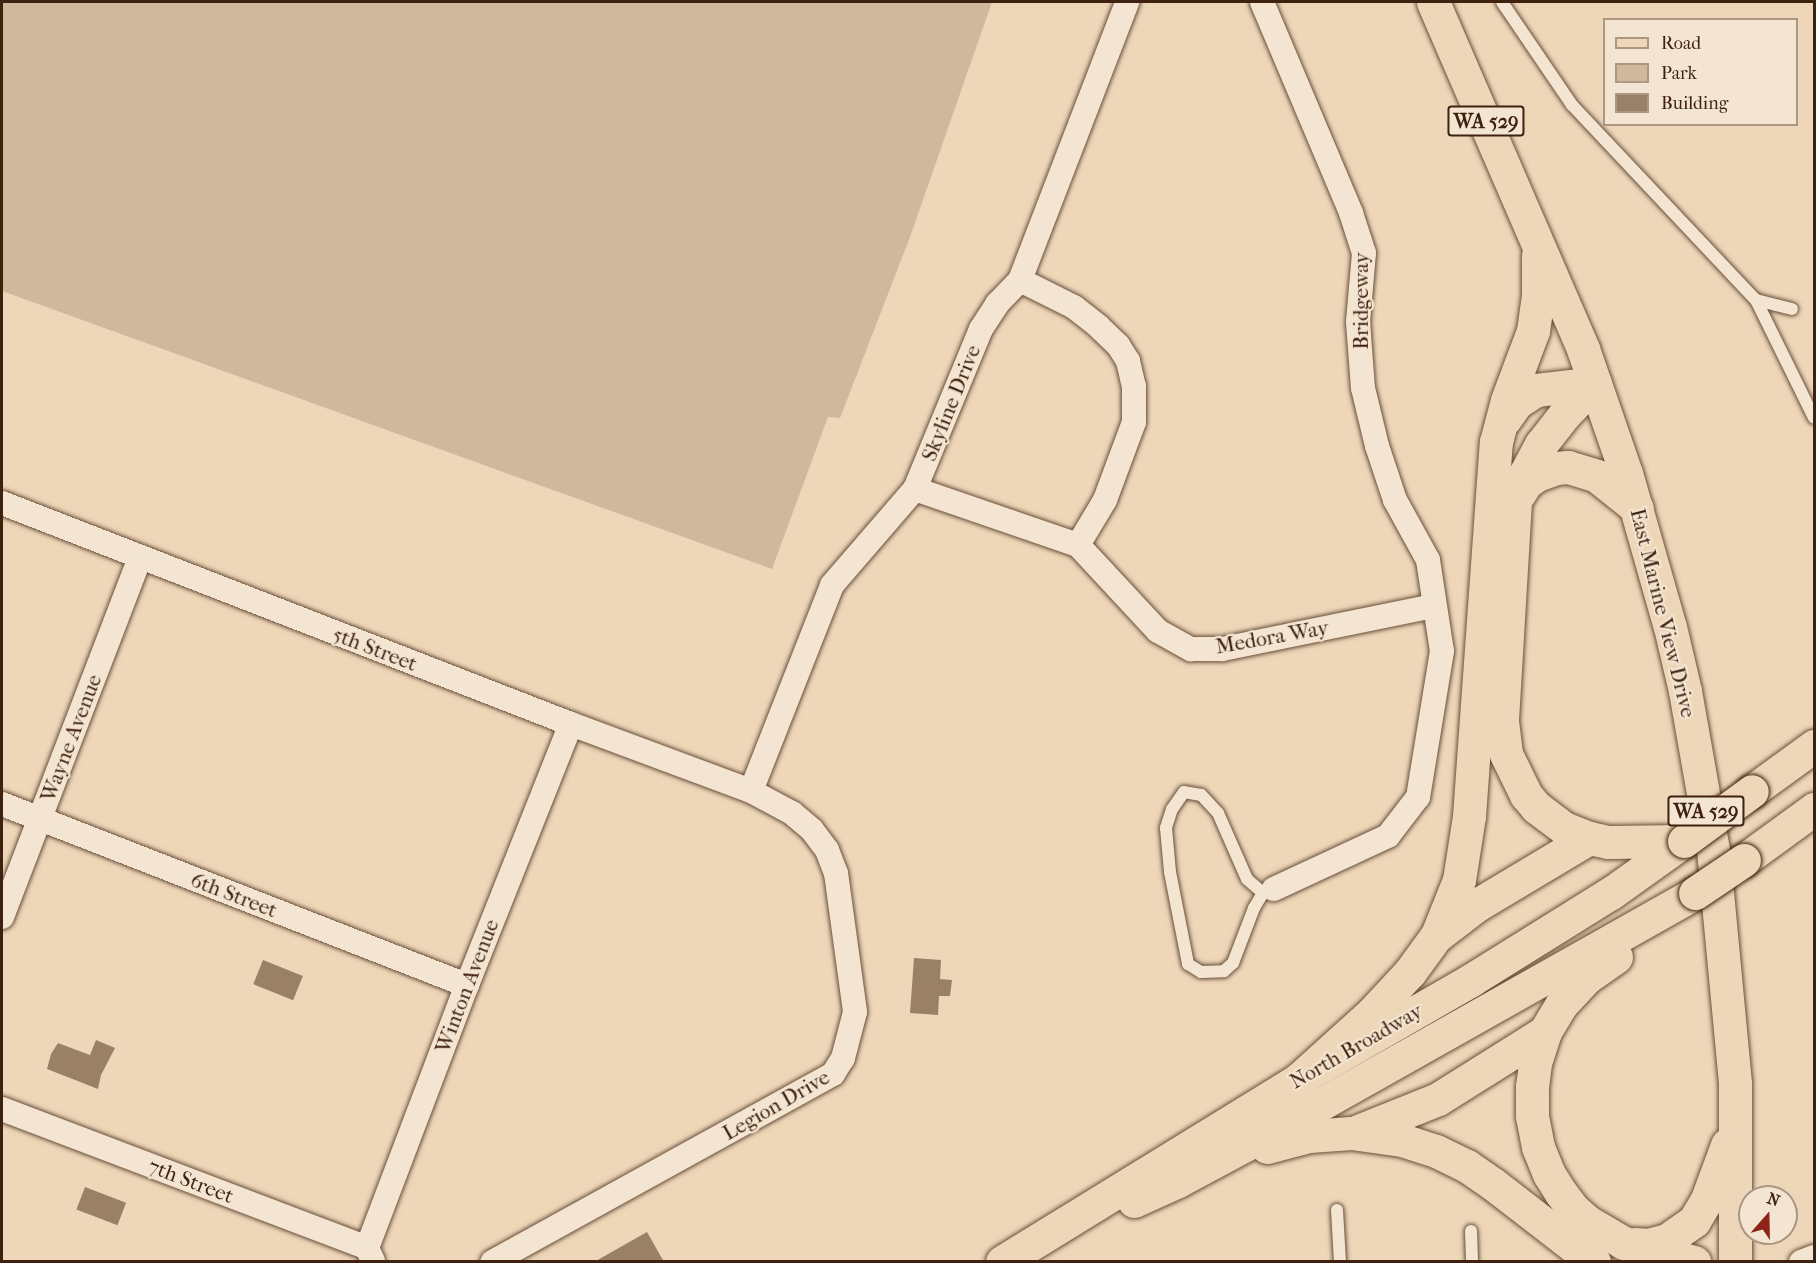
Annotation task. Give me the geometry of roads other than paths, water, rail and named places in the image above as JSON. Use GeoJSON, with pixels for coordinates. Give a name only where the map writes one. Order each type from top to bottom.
{"type":"FeatureCollection","features":[{"type":"Feature","properties":{"kind":"main road","name":"East Marine View Drive"},"geometry":{"type":"LineString","coordinates":[[1433,2],[1538,241],[1595,383],[1637,508],[1685,691],[1713,850],[1736,1121],[1735,1262]]}},
{"type":"Feature","properties":{"kind":"main road"},"geometry":{"type":"LineString","coordinates":[[1299,1078],[1384,1000],[1410,972],[1437,935],[1454,896],[1467,840],[1496,442],[1507,400],[1533,331],[1538,296],[1538,241]]}},
{"type":"Feature","properties":{"kind":"main road"},"geometry":{"type":"LineString","coordinates":[[1496,442],[1510,410],[1526,395],[1555,386],[1595,383]]}},
{"type":"Feature","properties":{"kind":"main road","name":"WA 529"},"geometry":{"type":"LineString","coordinates":[[1595,383],[1564,415],[1541,444],[1526,472],[1515,501],[1502,721],[1506,754],[1519,785],[1536,807],[1564,828],[1589,838],[1627,842],[1684,841],[1815,746]]}},
{"type":"Feature","properties":{"kind":"main road"},"geometry":{"type":"LineString","coordinates":[[1515,501],[1526,483],[1537,475],[1568,467],[1597,476],[1637,508]]}},
{"type":"Feature","properties":{"kind":"main road","name":"WA 529"},"geometry":{"type":"LineString","coordinates":[[1736,1121],[1707,1199],[1694,1221],[1667,1240],[1648,1245],[1624,1244],[1573,1209],[1549,1174],[1538,1147],[1532,1116],[1535,1063],[1545,1032],[1561,1005],[1587,977],[1644,938],[1695,893],[1815,809]]}},
{"type":"Feature","properties":{"kind":"main road"},"geometry":{"type":"LineString","coordinates":[[1437,935],[1477,905],[1589,838]]}},
{"type":"Feature","properties":{"kind":"main road","name":"North Broadway"},"geometry":{"type":"LineString","coordinates":[[1014,1255],[1299,1078],[1481,974],[1611,893],[1684,841]]}},
{"type":"Feature","properties":{"kind":"main road","name":"North Broadway"},"geometry":{"type":"LineString","coordinates":[[1014,1255],[1178,1181],[1695,893]]}},
{"type":"Feature","properties":{"kind":"main road"},"geometry":{"type":"LineString","coordinates":[[1351,1133],[1384,1123],[1438,1099],[1545,1032]]}},
{"type":"Feature","properties":{"kind":"main road"},"geometry":{"type":"LineString","coordinates":[[1178,1181],[1277,1143],[1309,1136],[1351,1133],[1402,1140],[1436,1151],[1467,1166],[1594,1262]]}},
{"type":"Feature","properties":{"kind":"main road"},"geometry":{"type":"LineString","coordinates":[[1624,1244],[1694,1262]]}},
{"type":"Feature","properties":{"kind":"street","name":"Skyline Drive"},"geometry":{"type":"LineString","coordinates":[[751,791],[832,585],[915,489],[981,329],[998,304],[1020,280],[1126,2]]}},
{"type":"Feature","properties":{"kind":"street","name":"Bridgeway"},"geometry":{"type":"LineString","coordinates":[[1262,2],[1351,213],[1364,253],[1358,322],[1363,388],[1377,446],[1395,500],[1428,560],[1433,606],[1442,651],[1418,797],[1388,836],[1268,891]]}},
{"type":"Feature","properties":{"kind":"street"},"geometry":{"type":"LineString","coordinates":[[1020,280],[1074,307],[1098,326],[1118,345],[1128,361],[1134,386],[1134,422],[1105,500],[1078,545]]}},
{"type":"Feature","properties":{"kind":"street","name":"Medora Way"},"geometry":{"type":"LineString","coordinates":[[915,489],[1078,545],[1158,631],[1191,649],[1222,649],[1433,606]]}},
{"type":"Feature","properties":{"kind":"street","name":"5th Street"},"geometry":{"type":"LineString","coordinates":[[2,503],[571,724],[751,791]]}},
{"type":"Feature","properties":{"kind":"street","name":"Wayne Avenue"},"geometry":{"type":"LineString","coordinates":[[2,917],[140,558]]}},
{"type":"Feature","properties":{"kind":"street","name":"Winton Avenue"},"geometry":{"type":"LineString","coordinates":[[370,1255],[467,985],[571,724]]}},
{"type":"Feature","properties":{"kind":"street","name":"Legion Drive"},"geometry":{"type":"LineString","coordinates":[[493,1262],[817,1085],[833,1074],[843,1058],[855,1012],[837,873],[826,850],[812,830],[792,813],[751,791]]}},
{"type":"Feature","properties":{"kind":"street","name":"6th Street"},"geometry":{"type":"LineString","coordinates":[[2,804],[467,985]]}},
{"type":"Feature","properties":{"kind":"street","name":"7th Street"},"geometry":{"type":"LineString","coordinates":[[2,1109],[370,1255]]}},
{"type":"Feature","properties":{"kind":"street"},"geometry":{"type":"LineString","coordinates":[[1801,1262],[1815,1257]]}},
{"type":"Feature","properties":{"kind":"lane"},"geometry":{"type":"LineString","coordinates":[[1502,2],[1572,105],[1756,300],[1815,418]]}},
{"type":"Feature","properties":{"kind":"lane"},"geometry":{"type":"LineString","coordinates":[[1756,300],[1792,309]]}},
{"type":"Feature","properties":{"kind":"lane"},"geometry":{"type":"LineString","coordinates":[[1184,792],[1201,795],[1218,813],[1247,879],[1268,891],[1254,908],[1233,963],[1224,971],[1201,972],[1188,964],[1170,872],[1166,828],[1172,809],[1184,792]]}},
{"type":"Feature","properties":{"kind":"lane"},"geometry":{"type":"LineString","coordinates":[[1337,1210],[1340,1262]]}},
{"type":"Feature","properties":{"kind":"lane"},"geometry":{"type":"LineString","coordinates":[[1471,1231],[1472,1262]]}}]}
